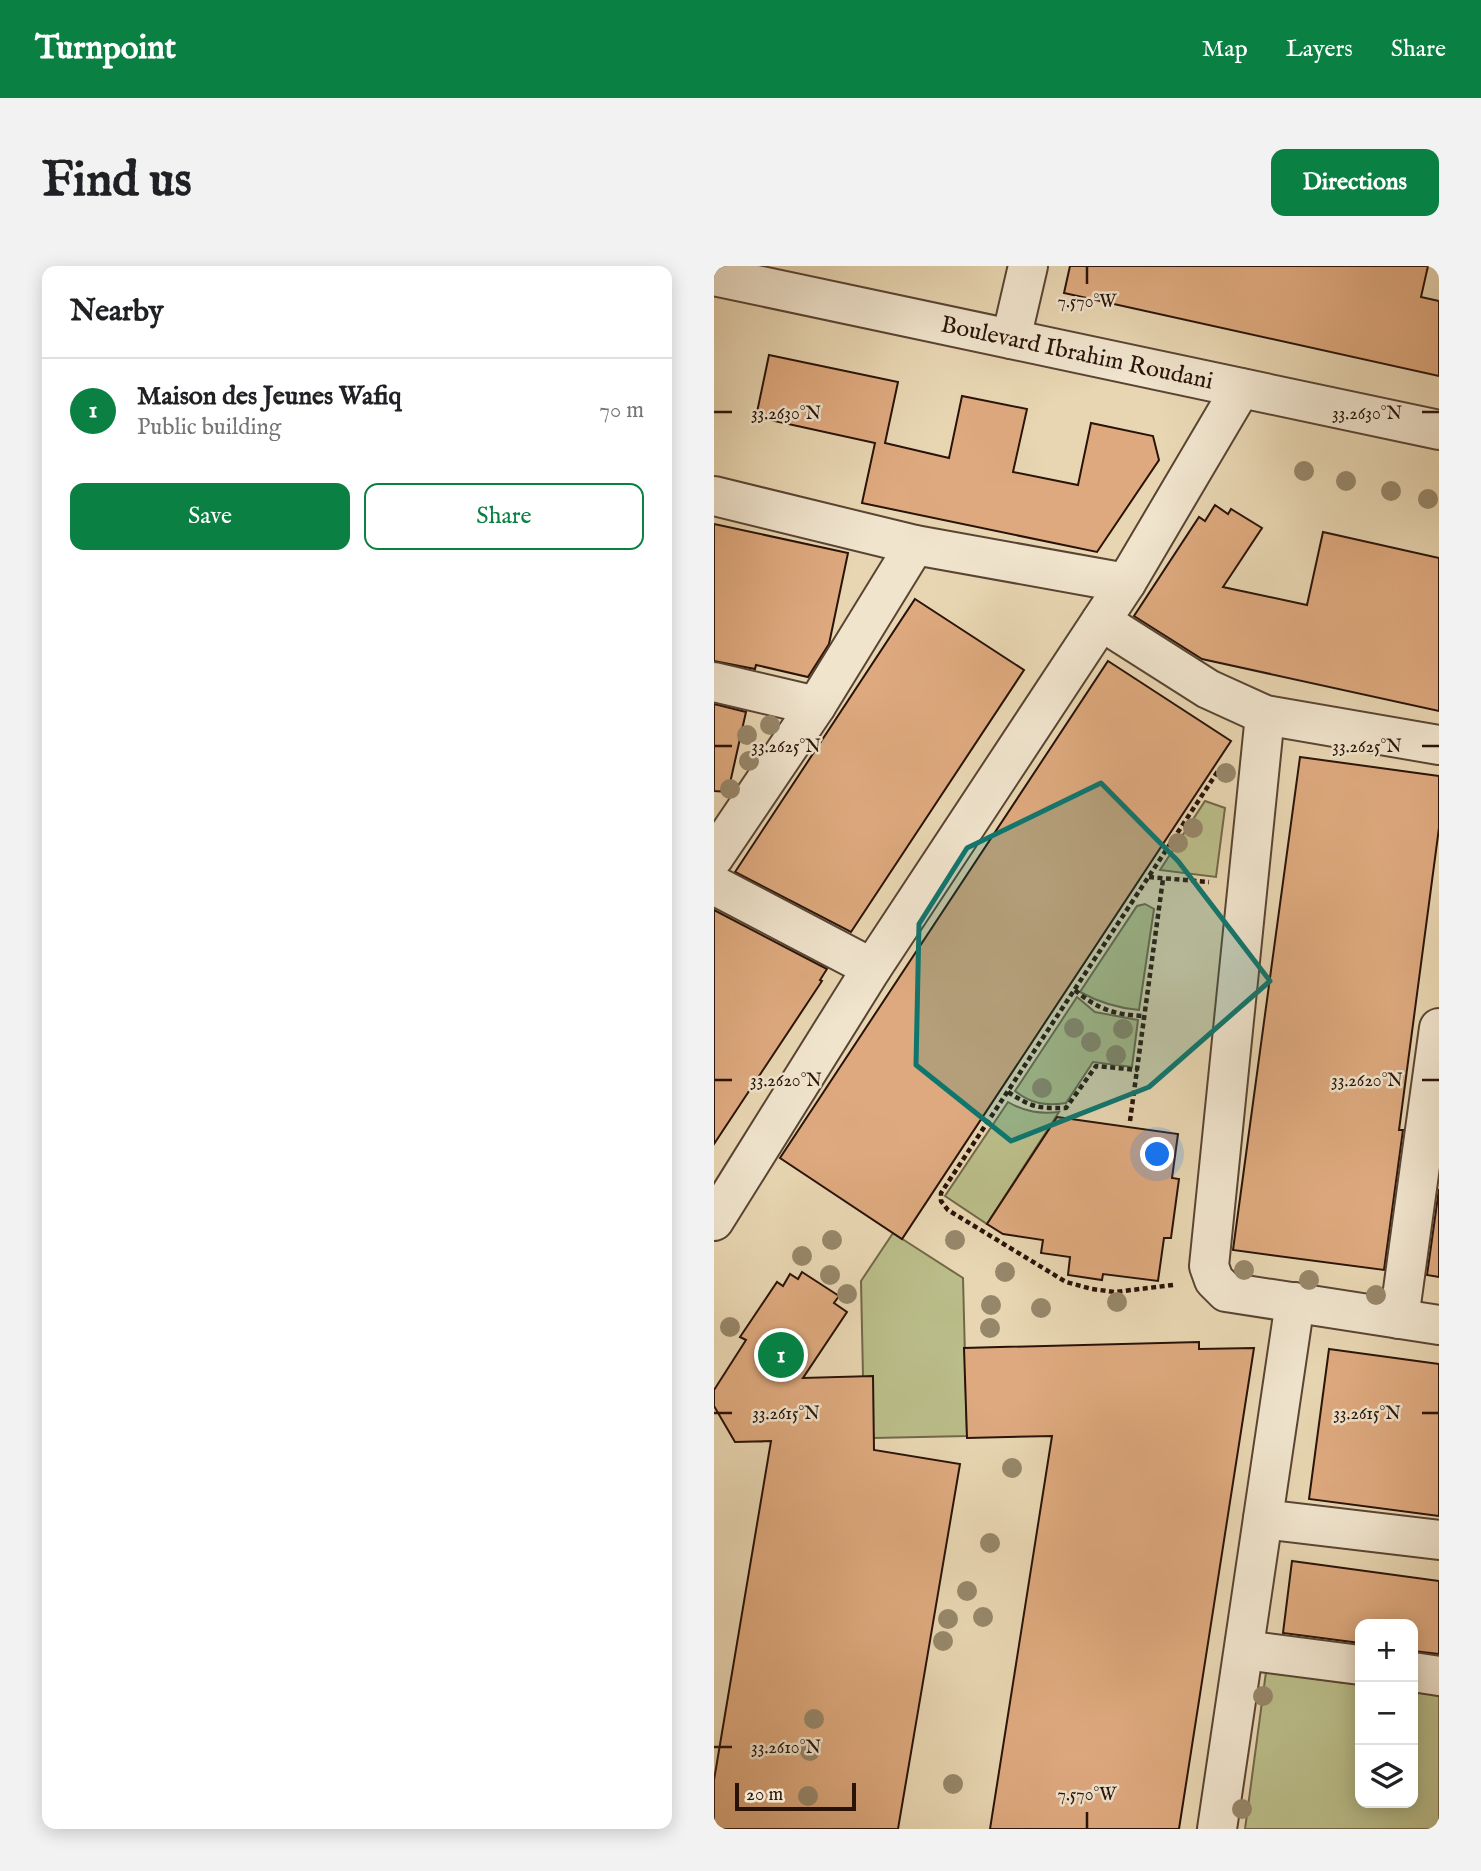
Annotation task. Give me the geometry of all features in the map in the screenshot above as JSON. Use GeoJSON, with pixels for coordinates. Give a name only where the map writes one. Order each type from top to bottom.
{"type":"FeatureCollection","features":[{"type":"Feature","properties":{"kind":"street"},"geometry":{"type":"LineString","coordinates":[[1011,339],[1028,266]]}},
{"type":"Feature","properties":{"kind":"street","name":"Boulevard Ibrahim Roudani"},"geometry":{"type":"LineString","coordinates":[[714,276],[1439,430]]}},
{"type":"Feature","properties":{"kind":"street"},"geometry":{"type":"LineString","coordinates":[[714,1221],[872,968],[1126,583],[1241,388]]}},
{"type":"Feature","properties":{"kind":"street"},"geometry":{"type":"LineString","coordinates":[[714,496],[915,545],[1126,583]]}},
{"type":"Feature","properties":{"kind":"street"},"geometry":{"type":"LineString","coordinates":[[714,857],[816,706],[915,545]]}},
{"type":"Feature","properties":{"kind":"street"},"geometry":{"type":"LineString","coordinates":[[1101,621],[1208,689],[1265,715],[1439,745]]}},
{"type":"Feature","properties":{"kind":"street"},"geometry":{"type":"LineString","coordinates":[[714,682],[816,706]]}},
{"type":"Feature","properties":{"kind":"street"},"geometry":{"type":"LineString","coordinates":[[1265,715],[1209,1266],[1214,1280],[1226,1292],[1439,1325]]}},
{"type":"Feature","properties":{"kind":"street"},"geometry":{"type":"LineString","coordinates":[[714,885],[872,968]]}},
{"type":"Feature","properties":{"kind":"street"},"geometry":{"type":"LineString","coordinates":[[1399,1319],[1439,1028]]}},
{"type":"Feature","properties":{"kind":"street"},"geometry":{"type":"LineString","coordinates":[[1217,1829],[1295,1302]]}},
{"type":"Feature","properties":{"kind":"street"},"geometry":{"type":"LineString","coordinates":[[1263,1518],[1439,1540]]}},
{"type":"Feature","properties":{"kind":"street"},"geometry":{"type":"LineString","coordinates":[[1244,1650],[1355,1664]]}},
{"type":"Feature","properties":{"kind":"street"},"geometry":{"type":"LineString","coordinates":[[1418,1673],[1439,1676]]}},
{"type":"Feature","properties":{"kind":"path"},"geometry":{"type":"LineString","coordinates":[[1214,1280],[1115,1292],[1066,1282],[948,1210],[941,1201],[941,1193],[1221,767]]}},
{"type":"Feature","properties":{"kind":"path"},"geometry":{"type":"LineString","coordinates":[[1130,1121],[1163,879]]}},
{"type":"Feature","properties":{"kind":"path"},"geometry":{"type":"LineString","coordinates":[[1075,990],[1094,1006],[1118,1014],[1144,1016]]}},
{"type":"Feature","properties":{"kind":"path"},"geometry":{"type":"LineString","coordinates":[[1008,1092],[1027,1105],[1046,1109],[1066,1108],[1092,1068],[1096,1066],[1138,1070]]}},
{"type":"Feature","properties":{"kind":"highlighted area"},"geometry":{"type":"Polygon","coordinates":[[[1101,783],[1178,861],[1270,981],[1149,1087],[1011,1141],[916,1065],[919,924],[967,848],[1101,783]]]}},
{"type":"Feature","properties":{"kind":"green space"},"geometry":{"type":"Polygon","coordinates":[[[1205,801],[1225,808],[1216,877],[1160,870],[1205,801]]]}},
{"type":"Feature","properties":{"kind":"green space"},"geometry":{"type":"Polygon","coordinates":[[[1145,904],[1154,909],[1139,1010],[1109,1004],[1080,992],[1137,906],[1145,904]]]}},
{"type":"Feature","properties":{"kind":"green space"},"geometry":{"type":"Polygon","coordinates":[[[1077,997],[1095,1012],[1138,1020],[1132,1067],[1093,1062],[1066,1103],[1045,1104],[1027,1099],[1015,1091],[1077,997]]]}},
{"type":"Feature","properties":{"kind":"green space"},"geometry":{"type":"Polygon","coordinates":[[[1008,1102],[1033,1112],[1059,1112],[987,1224],[945,1196],[1008,1102]]]}},
{"type":"Feature","properties":{"kind":"green space"},"geometry":{"type":"Polygon","coordinates":[[[893,1233],[963,1278],[967,1436],[874,1438],[863,1376],[861,1281],[893,1233]]]}},
{"type":"Feature","properties":{"kind":"green space"},"geometry":{"type":"Polygon","coordinates":[[[1266,1672],[1355,1684],[1355,1808],[1418,1808],[1418,1693],[1439,1695],[1439,1829],[1245,1829],[1266,1672]]]}},
{"type":"Feature","properties":{"kind":"building"},"geometry":{"type":"Polygon","coordinates":[[[1070,266],[1428,266],[1421,297],[1439,301],[1439,376],[1064,293],[1070,266]]]}},
{"type":"Feature","properties":{"kind":"building"},"geometry":{"type":"Polygon","coordinates":[[[769,355],[898,382],[885,443],[949,458],[962,396],[1027,409],[1013,472],[1078,485],[1091,423],[1153,436],[1159,460],[1097,552],[862,503],[875,443],[756,417],[769,355]]]}},
{"type":"Feature","properties":{"kind":"building"},"geometry":{"type":"Polygon","coordinates":[[[1215,505],[1228,514],[1231,509],[1262,528],[1223,587],[1307,605],[1323,532],[1439,558],[1439,711],[1202,659],[1134,616],[1199,517],[1205,521],[1215,505]]]}},
{"type":"Feature","properties":{"kind":"building"},"geometry":{"type":"Polygon","coordinates":[[[714,524],[848,553],[829,644],[808,677],[756,665],[755,669],[714,661],[714,524]]]}},
{"type":"Feature","properties":{"kind":"building"},"geometry":{"type":"Polygon","coordinates":[[[915,599],[1024,670],[851,932],[735,872],[915,599]]]}},
{"type":"Feature","properties":{"kind":"building"},"geometry":{"type":"Polygon","coordinates":[[[1108,661],[1231,741],[902,1239],[780,1158],[1108,661]]]}},
{"type":"Feature","properties":{"kind":"building"},"geometry":{"type":"Polygon","coordinates":[[[714,704],[746,712],[728,792],[714,791],[714,704]]]}},
{"type":"Feature","properties":{"kind":"building"},"geometry":{"type":"Polygon","coordinates":[[[1300,757],[1439,776],[1439,828],[1399,1130],[1403,1130],[1384,1270],[1233,1250],[1300,757]]]}},
{"type":"Feature","properties":{"kind":"building"},"geometry":{"type":"Polygon","coordinates":[[[714,910],[827,969],[820,980],[822,981],[714,1144],[714,910]]]}},
{"type":"Feature","properties":{"kind":"building"},"geometry":{"type":"Polygon","coordinates":[[[1057,1117],[1178,1134],[1172,1178],[1179,1179],[1171,1238],[1164,1238],[1158,1281],[1103,1274],[1102,1280],[1068,1275],[1070,1257],[1041,1253],[1043,1240],[1003,1234],[987,1224],[1057,1117]]]}},
{"type":"Feature","properties":{"kind":"building"},"geometry":{"type":"Polygon","coordinates":[[[1439,1189],[1439,1277],[1427,1275],[1439,1189]]]}},
{"type":"Feature","properties":{"kind":"building"},"geometry":{"type":"Polygon","coordinates":[[[802,1272],[839,1296],[834,1303],[847,1312],[803,1378],[873,1376],[874,1450],[960,1464],[898,1829],[714,1829],[714,1780],[771,1441],[735,1442],[714,1406],[714,1390],[746,1340],[740,1337],[777,1282],[783,1286],[790,1274],[798,1279],[802,1272]]]}},
{"type":"Feature","properties":{"kind":"building"},"geometry":{"type":"Polygon","coordinates":[[[1199,1342],[1199,1349],[1254,1348],[1179,1829],[990,1829],[1052,1436],[967,1438],[964,1348],[1199,1342]]]}},
{"type":"Feature","properties":{"kind":"building"},"geometry":{"type":"Polygon","coordinates":[[[1329,1349],[1439,1364],[1439,1516],[1309,1499],[1329,1349]]]}},
{"type":"Feature","properties":{"kind":"building"},"geometry":{"type":"Polygon","coordinates":[[[1292,1561],[1439,1581],[1439,1654],[1418,1652],[1418,1619],[1355,1619],[1355,1642],[1283,1633],[1292,1561]]]}},
{"type":"Feature","properties":{"kind":"place","name":"Maison des Jeunes Wafiq"},"geometry":{"type":"Point","coordinates":[781,1355]}}]}
